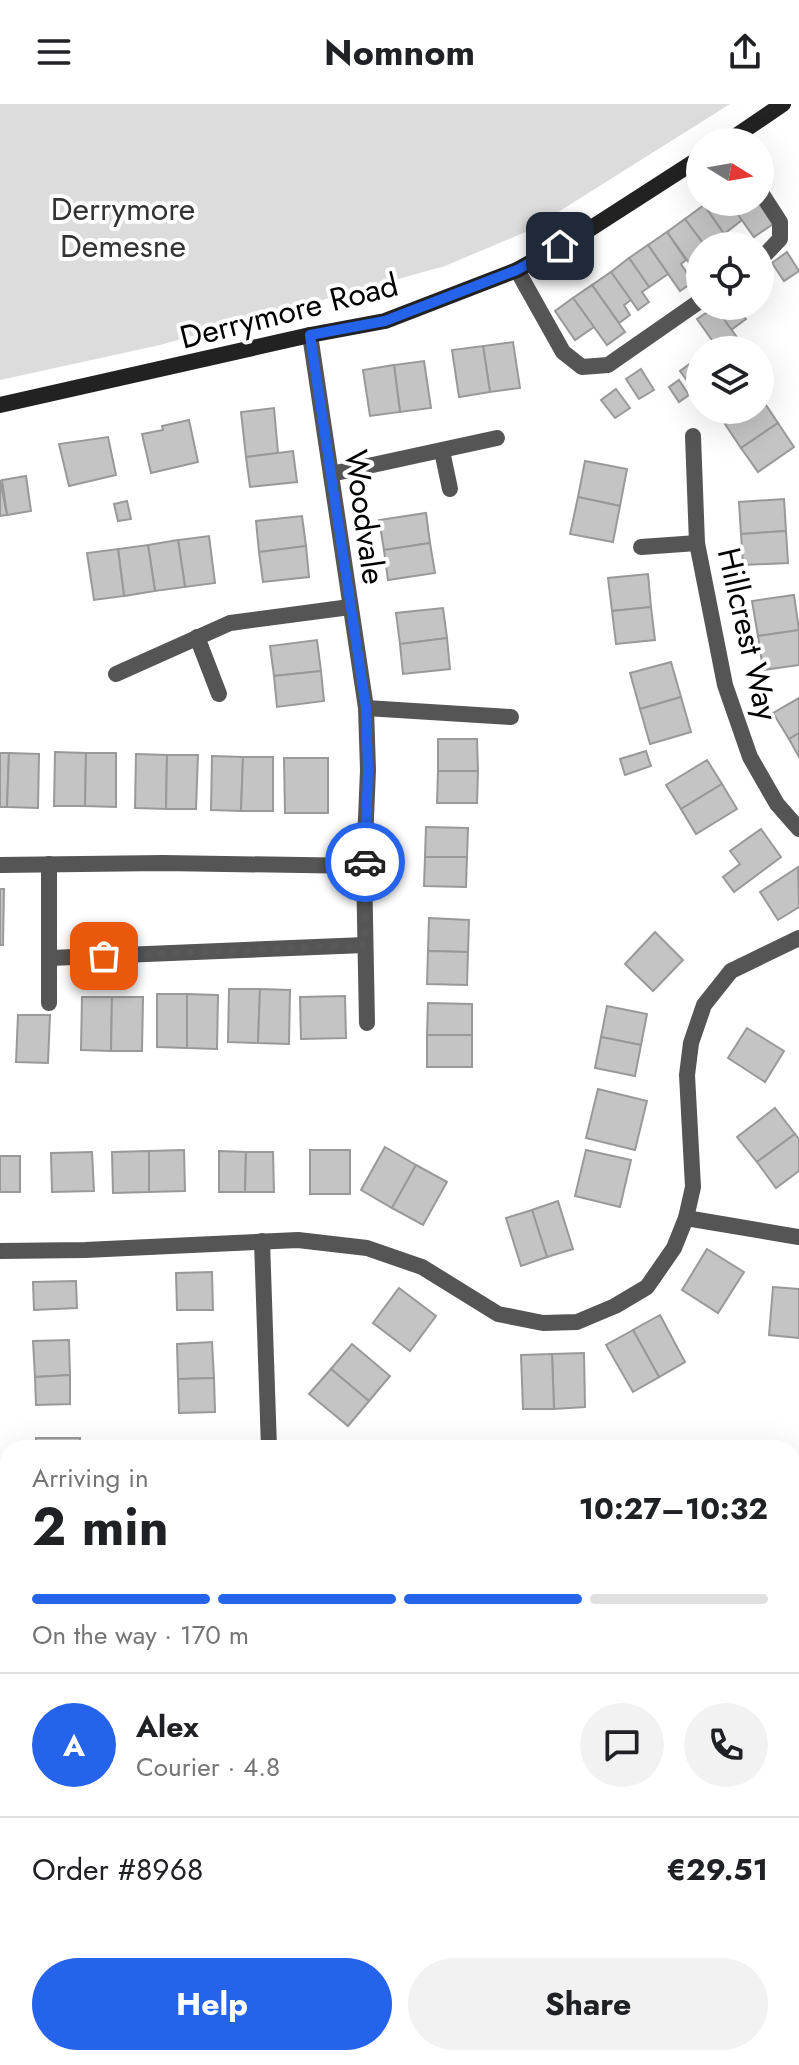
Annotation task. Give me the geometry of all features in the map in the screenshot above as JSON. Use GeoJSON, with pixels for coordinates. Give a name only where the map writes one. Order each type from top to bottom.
{"type":"FeatureCollection","features":[{"type":"Feature","properties":{"kind":"main road"},"geometry":{"type":"LineString","coordinates":[[748,128],[783,104]]}},
{"type":"Feature","properties":{"kind":"main road","name":"Derrymore Road"},"geometry":{"type":"LineString","coordinates":[[0,405],[385,321],[517,270],[582,234],[686,167]]}},
{"type":"Feature","properties":{"kind":"street"},"geometry":{"type":"LineString","coordinates":[[774,213],[780,222],[780,239],[774,245]]}},
{"type":"Feature","properties":{"kind":"street"},"geometry":{"type":"LineString","coordinates":[[517,270],[563,352],[582,367],[608,365],[686,311]]}},
{"type":"Feature","properties":{"kind":"street","name":"Woodvale"},"geometry":{"type":"LineString","coordinates":[[310,335],[366,708],[368,770],[364,866],[367,1023]]}},
{"type":"Feature","properties":{"kind":"street","name":"Hillcrest Way"},"geometry":{"type":"LineString","coordinates":[[693,436],[697,543],[725,685],[750,757],[777,804],[799,829]]}},
{"type":"Feature","properties":{"kind":"street"},"geometry":{"type":"LineString","coordinates":[[331,474],[497,438]]}},
{"type":"Feature","properties":{"kind":"street"},"geometry":{"type":"LineString","coordinates":[[442,451],[450,489]]}},
{"type":"Feature","properties":{"kind":"street"},"geometry":{"type":"LineString","coordinates":[[641,547],[697,543]]}},
{"type":"Feature","properties":{"kind":"street"},"geometry":{"type":"LineString","coordinates":[[116,674],[230,623],[350,607]]}},
{"type":"Feature","properties":{"kind":"street"},"geometry":{"type":"LineString","coordinates":[[197,637],[219,694]]}},
{"type":"Feature","properties":{"kind":"street"},"geometry":{"type":"LineString","coordinates":[[366,708],[511,717]]}},
{"type":"Feature","properties":{"kind":"street"},"geometry":{"type":"LineString","coordinates":[[49,864],[49,1003]]}},
{"type":"Feature","properties":{"kind":"street"},"geometry":{"type":"LineString","coordinates":[[0,865],[364,866]]}},
{"type":"Feature","properties":{"kind":"street"},"geometry":{"type":"LineString","coordinates":[[0,1251],[298,1240],[367,1248],[422,1267],[498,1314],[543,1323],[577,1322],[615,1306],[647,1287],[674,1248],[686,1218],[693,1187],[687,1075],[691,1043],[704,1005],[731,971],[799,938]]}},
{"type":"Feature","properties":{"kind":"street"},"geometry":{"type":"LineString","coordinates":[[50,958],[365,945]]}},
{"type":"Feature","properties":{"kind":"street"},"geometry":{"type":"LineString","coordinates":[[686,1218],[799,1237]]}},
{"type":"Feature","properties":{"kind":"street"},"geometry":{"type":"LineString","coordinates":[[262,1241],[269,1440]]}},
{"type":"Feature","properties":{"kind":"green space","name":"Derrymore Demesne"},"geometry":{"type":"Polygon","coordinates":[[[0,104],[730,104],[692,128],[686,128],[686,132],[528,231],[445,266],[160,345],[0,380],[0,104]]]}},
{"type":"Feature","properties":{"kind":"building"},"geometry":{"type":"Polygon","coordinates":[[[689,216],[712,216],[723,232],[695,232],[685,219],[689,216]]]}},
{"type":"Feature","properties":{"kind":"building"},"geometry":{"type":"Polygon","coordinates":[[[712,216],[739,216],[742,220],[723,232],[712,216]]]}},
{"type":"Feature","properties":{"kind":"building"},"geometry":{"type":"Polygon","coordinates":[[[739,216],[768,216],[773,224],[761,232],[750,232],[739,216]]]}},
{"type":"Feature","properties":{"kind":"building"},"geometry":{"type":"Polygon","coordinates":[[[685,219],[695,232],[686,232],[686,259],[667,232],[685,219]]]}},
{"type":"Feature","properties":{"kind":"building"},"geometry":{"type":"Polygon","coordinates":[[[667,232],[686,260],[681,264],[686,272],[686,287],[680,291],[648,245],[667,232]]]}},
{"type":"Feature","properties":{"kind":"building"},"geometry":{"type":"Polygon","coordinates":[[[648,245],[668,274],[649,287],[629,258],[648,245]]]}},
{"type":"Feature","properties":{"kind":"building"},"geometry":{"type":"Polygon","coordinates":[[[787,252],[799,271],[784,281],[774,262],[787,252]]]}},
{"type":"Feature","properties":{"kind":"building"},"geometry":{"type":"Polygon","coordinates":[[[629,258],[649,287],[642,292],[649,302],[638,310],[611,272],[629,258]]]}},
{"type":"Feature","properties":{"kind":"building"},"geometry":{"type":"Polygon","coordinates":[[[611,272],[631,300],[624,305],[630,315],[619,323],[592,285],[611,272]]]}},
{"type":"Feature","properties":{"kind":"building"},"geometry":{"type":"Polygon","coordinates":[[[592,285],[625,332],[607,345],[573,298],[592,285]]]}},
{"type":"Feature","properties":{"kind":"building"},"geometry":{"type":"Polygon","coordinates":[[[573,298],[594,327],[575,340],[555,311],[573,298]]]}},
{"type":"Feature","properties":{"kind":"building"},"geometry":{"type":"Polygon","coordinates":[[[698,320],[724,320],[736,336],[709,336],[698,320]]]}},
{"type":"Feature","properties":{"kind":"building"},"geometry":{"type":"Polygon","coordinates":[[[724,320],[745,320],[731,330],[724,320]]]}},
{"type":"Feature","properties":{"kind":"building"},"geometry":{"type":"Polygon","coordinates":[[[513,342],[520,388],[490,392],[483,346],[513,342]]]}},
{"type":"Feature","properties":{"kind":"building"},"geometry":{"type":"Polygon","coordinates":[[[483,346],[490,392],[459,397],[452,350],[483,346]]]}},
{"type":"Feature","properties":{"kind":"building"},"geometry":{"type":"Polygon","coordinates":[[[424,361],[431,408],[400,412],[394,365],[424,361]]]}},
{"type":"Feature","properties":{"kind":"building"},"geometry":{"type":"Polygon","coordinates":[[[394,365],[400,412],[370,416],[363,370],[394,365]]]}},
{"type":"Feature","properties":{"kind":"building"},"geometry":{"type":"Polygon","coordinates":[[[641,369],[654,390],[639,399],[626,379],[641,369]]]}},
{"type":"Feature","properties":{"kind":"building"},"geometry":{"type":"Polygon","coordinates":[[[679,380],[686,390],[686,397],[679,402],[669,387],[679,380]]]}},
{"type":"Feature","properties":{"kind":"building"},"geometry":{"type":"Polygon","coordinates":[[[616,389],[630,408],[615,418],[601,400],[616,389]]]}},
{"type":"Feature","properties":{"kind":"building"},"geometry":{"type":"Polygon","coordinates":[[[274,408],[278,453],[246,457],[241,412],[274,408]]]}},
{"type":"Feature","properties":{"kind":"building"},"geometry":{"type":"Polygon","coordinates":[[[774,417],[778,423],[741,448],[725,424],[774,424],[774,417]]]}},
{"type":"Feature","properties":{"kind":"building"},"geometry":{"type":"Polygon","coordinates":[[[189,420],[198,462],[151,473],[142,434],[189,420]]]}},
{"type":"Feature","properties":{"kind":"building"},"geometry":{"type":"Polygon","coordinates":[[[778,423],[794,447],[758,472],[741,448],[778,423]]]}},
{"type":"Feature","properties":{"kind":"building"},"geometry":{"type":"Polygon","coordinates":[[[108,437],[116,475],[69,486],[59,444],[108,437]]]}},
{"type":"Feature","properties":{"kind":"building"},"geometry":{"type":"Polygon","coordinates":[[[293,451],[297,482],[250,487],[246,457],[293,451]]]}},
{"type":"Feature","properties":{"kind":"building"},"geometry":{"type":"Polygon","coordinates":[[[585,461],[627,469],[620,506],[578,497],[585,461]]]}},
{"type":"Feature","properties":{"kind":"building"},"geometry":{"type":"Polygon","coordinates":[[[26,476],[31,511],[7,515],[2,480],[26,476]]]}},
{"type":"Feature","properties":{"kind":"building"},"geometry":{"type":"Polygon","coordinates":[[[0,480],[7,515],[0,516],[0,480]]]}},
{"type":"Feature","properties":{"kind":"building"},"geometry":{"type":"Polygon","coordinates":[[[578,497],[620,506],[613,542],[570,534],[578,497]]]}},
{"type":"Feature","properties":{"kind":"building"},"geometry":{"type":"Polygon","coordinates":[[[784,499],[786,531],[741,534],[739,502],[784,499]]]}},
{"type":"Feature","properties":{"kind":"building"},"geometry":{"type":"Polygon","coordinates":[[[127,501],[131,519],[118,521],[114,504],[127,501]]]}},
{"type":"Feature","properties":{"kind":"building"},"geometry":{"type":"Polygon","coordinates":[[[426,513],[430,543],[384,550],[379,520],[426,513]]]}},
{"type":"Feature","properties":{"kind":"building"},"geometry":{"type":"Polygon","coordinates":[[[302,516],[306,546],[259,552],[256,521],[302,516]]]}},
{"type":"Feature","properties":{"kind":"building"},"geometry":{"type":"Polygon","coordinates":[[[786,531],[788,563],[743,565],[741,534],[786,531]]]}},
{"type":"Feature","properties":{"kind":"building"},"geometry":{"type":"Polygon","coordinates":[[[209,536],[215,583],[185,587],[178,540],[209,536]]]}},
{"type":"Feature","properties":{"kind":"building"},"geometry":{"type":"Polygon","coordinates":[[[178,540],[185,587],[155,591],[148,545],[178,540]]]}},
{"type":"Feature","properties":{"kind":"building"},"geometry":{"type":"Polygon","coordinates":[[[430,543],[435,573],[388,580],[384,550],[430,543]]]}},
{"type":"Feature","properties":{"kind":"building"},"geometry":{"type":"Polygon","coordinates":[[[148,545],[155,591],[124,596],[118,549],[148,545]]]}},
{"type":"Feature","properties":{"kind":"building"},"geometry":{"type":"Polygon","coordinates":[[[306,546],[309,577],[263,582],[259,552],[306,546]]]}},
{"type":"Feature","properties":{"kind":"building"},"geometry":{"type":"Polygon","coordinates":[[[118,549],[124,596],[94,600],[87,553],[118,549]]]}},
{"type":"Feature","properties":{"kind":"building"},"geometry":{"type":"Polygon","coordinates":[[[648,574],[651,607],[612,611],[608,578],[648,574]]]}},
{"type":"Feature","properties":{"kind":"building"},"geometry":{"type":"Polygon","coordinates":[[[794,595],[799,630],[758,636],[752,601],[794,595]]]}},
{"type":"Feature","properties":{"kind":"building"},"geometry":{"type":"Polygon","coordinates":[[[651,607],[655,640],[616,644],[612,611],[651,607]]]}},
{"type":"Feature","properties":{"kind":"building"},"geometry":{"type":"Polygon","coordinates":[[[443,608],[447,638],[400,644],[396,613],[443,608]]]}},
{"type":"Feature","properties":{"kind":"building"},"geometry":{"type":"Polygon","coordinates":[[[799,630],[799,665],[763,670],[758,636],[799,630]]]}},
{"type":"Feature","properties":{"kind":"building"},"geometry":{"type":"Polygon","coordinates":[[[447,638],[450,669],[403,674],[400,644],[447,638]]]}},
{"type":"Feature","properties":{"kind":"building"},"geometry":{"type":"Polygon","coordinates":[[[317,640],[321,671],[274,676],[270,646],[317,640]]]}},
{"type":"Feature","properties":{"kind":"building"},"geometry":{"type":"Polygon","coordinates":[[[671,662],[681,697],[640,709],[630,673],[671,662]]]}},
{"type":"Feature","properties":{"kind":"building"},"geometry":{"type":"Polygon","coordinates":[[[321,671],[324,701],[277,707],[274,676],[321,671]]]}},
{"type":"Feature","properties":{"kind":"building"},"geometry":{"type":"Polygon","coordinates":[[[681,697],[691,732],[650,744],[640,709],[681,697]]]}},
{"type":"Feature","properties":{"kind":"building"},"geometry":{"type":"Polygon","coordinates":[[[799,698],[799,733],[789,739],[773,713],[799,698]]]}},
{"type":"Feature","properties":{"kind":"building"},"geometry":{"type":"Polygon","coordinates":[[[799,733],[799,757],[789,739],[799,733]]]}},
{"type":"Feature","properties":{"kind":"building"},"geometry":{"type":"Polygon","coordinates":[[[438,739],[477,739],[478,771],[438,771],[438,739]]]}},
{"type":"Feature","properties":{"kind":"building"},"geometry":{"type":"Polygon","coordinates":[[[646,751],[651,766],[625,775],[620,759],[646,751]]]}},
{"type":"Feature","properties":{"kind":"building"},"geometry":{"type":"Polygon","coordinates":[[[55,752],[86,753],[85,806],[54,806],[55,752]]]}},
{"type":"Feature","properties":{"kind":"building"},"geometry":{"type":"Polygon","coordinates":[[[0,753],[9,753],[7,807],[0,807],[0,753]]]}},
{"type":"Feature","properties":{"kind":"building"},"geometry":{"type":"Polygon","coordinates":[[[9,753],[39,754],[38,808],[7,807],[9,753]]]}},
{"type":"Feature","properties":{"kind":"building"},"geometry":{"type":"Polygon","coordinates":[[[86,753],[116,753],[116,807],[85,806],[86,753]]]}},
{"type":"Feature","properties":{"kind":"building"},"geometry":{"type":"Polygon","coordinates":[[[136,754],[167,755],[166,809],[135,808],[136,754]]]}},
{"type":"Feature","properties":{"kind":"building"},"geometry":{"type":"Polygon","coordinates":[[[167,755],[198,755],[196,809],[166,809],[167,755]]]}},
{"type":"Feature","properties":{"kind":"building"},"geometry":{"type":"Polygon","coordinates":[[[212,756],[243,757],[241,811],[211,810],[212,756]]]}},
{"type":"Feature","properties":{"kind":"building"},"geometry":{"type":"Polygon","coordinates":[[[243,757],[273,757],[273,811],[241,811],[243,757]]]}},
{"type":"Feature","properties":{"kind":"building"},"geometry":{"type":"Polygon","coordinates":[[[284,758],[328,758],[328,813],[285,813],[284,758]]]}},
{"type":"Feature","properties":{"kind":"building"},"geometry":{"type":"Polygon","coordinates":[[[707,760],[722,784],[681,809],[666,785],[707,760]]]}},
{"type":"Feature","properties":{"kind":"building"},"geometry":{"type":"Polygon","coordinates":[[[438,771],[478,771],[477,803],[437,803],[438,771]]]}},
{"type":"Feature","properties":{"kind":"building"},"geometry":{"type":"Polygon","coordinates":[[[722,784],[737,809],[696,834],[681,809],[722,784]]]}},
{"type":"Feature","properties":{"kind":"building"},"geometry":{"type":"Polygon","coordinates":[[[426,827],[468,828],[467,857],[425,857],[426,827]]]}},
{"type":"Feature","properties":{"kind":"building"},"geometry":{"type":"Polygon","coordinates":[[[761,829],[781,857],[734,892],[723,877],[740,864],[730,851],[761,829]]]}},
{"type":"Feature","properties":{"kind":"building"},"geometry":{"type":"Polygon","coordinates":[[[425,857],[467,857],[466,887],[424,886],[425,857]]]}},
{"type":"Feature","properties":{"kind":"building"},"geometry":{"type":"Polygon","coordinates":[[[798,867],[799,907],[778,920],[760,892],[798,867]]]}},
{"type":"Feature","properties":{"kind":"building"},"geometry":{"type":"Polygon","coordinates":[[[0,889],[4,889],[3,945],[0,945],[0,889]]]}},
{"type":"Feature","properties":{"kind":"building"},"geometry":{"type":"Polygon","coordinates":[[[429,918],[469,920],[468,952],[428,951],[429,918]]]}},
{"type":"Feature","properties":{"kind":"building"},"geometry":{"type":"Polygon","coordinates":[[[655,932],[683,960],[653,991],[625,964],[655,932]]]}},
{"type":"Feature","properties":{"kind":"building"},"geometry":{"type":"Polygon","coordinates":[[[428,951],[468,952],[467,985],[427,984],[428,951]]]}},
{"type":"Feature","properties":{"kind":"building"},"geometry":{"type":"Polygon","coordinates":[[[229,989],[260,989],[258,1043],[228,1042],[229,989]]]}},
{"type":"Feature","properties":{"kind":"building"},"geometry":{"type":"Polygon","coordinates":[[[260,989],[290,990],[289,1044],[258,1043],[260,989]]]}},
{"type":"Feature","properties":{"kind":"building"},"geometry":{"type":"Polygon","coordinates":[[[157,994],[187,994],[187,1048],[157,1047],[157,994]]]}},
{"type":"Feature","properties":{"kind":"building"},"geometry":{"type":"Polygon","coordinates":[[[187,994],[218,995],[217,1049],[187,1048],[187,994]]]}},
{"type":"Feature","properties":{"kind":"building"},"geometry":{"type":"Polygon","coordinates":[[[345,996],[346,1038],[301,1039],[300,997],[345,996]]]}},
{"type":"Feature","properties":{"kind":"building"},"geometry":{"type":"Polygon","coordinates":[[[82,997],[112,997],[111,1051],[81,1050],[82,997]]]}},
{"type":"Feature","properties":{"kind":"building"},"geometry":{"type":"Polygon","coordinates":[[[112,997],[143,997],[142,1051],[111,1051],[112,997]]]}},
{"type":"Feature","properties":{"kind":"building"},"geometry":{"type":"Polygon","coordinates":[[[428,1003],[472,1004],[472,1035],[427,1035],[428,1003]]]}},
{"type":"Feature","properties":{"kind":"building"},"geometry":{"type":"Polygon","coordinates":[[[607,1006],[647,1014],[641,1045],[601,1037],[607,1006]]]}},
{"type":"Feature","properties":{"kind":"building"},"geometry":{"type":"Polygon","coordinates":[[[18,1015],[50,1015],[48,1063],[16,1062],[18,1015]]]}},
{"type":"Feature","properties":{"kind":"building"},"geometry":{"type":"Polygon","coordinates":[[[747,1028],[784,1051],[765,1082],[728,1058],[747,1028]]]}},
{"type":"Feature","properties":{"kind":"building"},"geometry":{"type":"Polygon","coordinates":[[[427,1035],[472,1035],[472,1067],[427,1067],[427,1035]]]}},
{"type":"Feature","properties":{"kind":"building"},"geometry":{"type":"Polygon","coordinates":[[[601,1037],[641,1045],[635,1076],[595,1068],[601,1037]]]}},
{"type":"Feature","properties":{"kind":"building"},"geometry":{"type":"Polygon","coordinates":[[[598,1089],[647,1101],[635,1150],[586,1138],[598,1089]]]}},
{"type":"Feature","properties":{"kind":"building"},"geometry":{"type":"Polygon","coordinates":[[[775,1108],[795,1134],[757,1162],[737,1137],[775,1108]]]}},
{"type":"Feature","properties":{"kind":"building"},"geometry":{"type":"Polygon","coordinates":[[[795,1134],[799,1139],[799,1171],[776,1188],[757,1162],[795,1134]]]}},
{"type":"Feature","properties":{"kind":"building"},"geometry":{"type":"Polygon","coordinates":[[[385,1147],[416,1165],[392,1208],[361,1190],[385,1147]]]}},
{"type":"Feature","properties":{"kind":"building"},"geometry":{"type":"Polygon","coordinates":[[[184,1150],[185,1191],[149,1192],[149,1151],[184,1150]]]}},
{"type":"Feature","properties":{"kind":"building"},"geometry":{"type":"Polygon","coordinates":[[[310,1150],[350,1150],[350,1194],[310,1194],[310,1150]]]}},
{"type":"Feature","properties":{"kind":"building"},"geometry":{"type":"Polygon","coordinates":[[[586,1150],[631,1160],[620,1207],[575,1196],[586,1150]]]}},
{"type":"Feature","properties":{"kind":"building"},"geometry":{"type":"Polygon","coordinates":[[[149,1151],[149,1192],[113,1193],[112,1152],[149,1151]]]}},
{"type":"Feature","properties":{"kind":"building"},"geometry":{"type":"Polygon","coordinates":[[[219,1151],[246,1152],[245,1192],[219,1192],[219,1151]]]}},
{"type":"Feature","properties":{"kind":"building"},"geometry":{"type":"Polygon","coordinates":[[[92,1152],[94,1191],[52,1192],[51,1153],[92,1152]]]}},
{"type":"Feature","properties":{"kind":"building"},"geometry":{"type":"Polygon","coordinates":[[[246,1152],[273,1152],[274,1192],[245,1192],[246,1152]]]}},
{"type":"Feature","properties":{"kind":"building"},"geometry":{"type":"Polygon","coordinates":[[[0,1156],[20,1156],[20,1192],[0,1192],[0,1156]]]}},
{"type":"Feature","properties":{"kind":"building"},"geometry":{"type":"Polygon","coordinates":[[[416,1165],[447,1182],[423,1225],[392,1208],[416,1165]]]}},
{"type":"Feature","properties":{"kind":"building"},"geometry":{"type":"Polygon","coordinates":[[[558,1201],[573,1249],[547,1257],[532,1210],[558,1201]]]}},
{"type":"Feature","properties":{"kind":"building"},"geometry":{"type":"Polygon","coordinates":[[[532,1210],[547,1257],[521,1266],[506,1218],[532,1210]]]}},
{"type":"Feature","properties":{"kind":"building"},"geometry":{"type":"Polygon","coordinates":[[[707,1249],[744,1272],[718,1313],[682,1290],[707,1249]]]}},
{"type":"Feature","properties":{"kind":"building"},"geometry":{"type":"Polygon","coordinates":[[[212,1272],[213,1310],[177,1310],[176,1273],[212,1272]]]}},
{"type":"Feature","properties":{"kind":"building"},"geometry":{"type":"Polygon","coordinates":[[[76,1281],[77,1308],[34,1310],[33,1282],[76,1281]]]}},
{"type":"Feature","properties":{"kind":"building"},"geometry":{"type":"Polygon","coordinates":[[[773,1287],[799,1289],[799,1338],[769,1335],[773,1287]]]}},
{"type":"Feature","properties":{"kind":"building"},"geometry":{"type":"Polygon","coordinates":[[[399,1288],[436,1316],[410,1351],[373,1323],[399,1288]]]}},
{"type":"Feature","properties":{"kind":"building"},"geometry":{"type":"Polygon","coordinates":[[[660,1315],[685,1362],[659,1377],[633,1330],[660,1315]]]}},
{"type":"Feature","properties":{"kind":"building"},"geometry":{"type":"Polygon","coordinates":[[[633,1330],[659,1377],[633,1392],[606,1345],[633,1330]]]}},
{"type":"Feature","properties":{"kind":"building"},"geometry":{"type":"Polygon","coordinates":[[[69,1340],[70,1375],[35,1377],[33,1341],[69,1340]]]}},
{"type":"Feature","properties":{"kind":"building"},"geometry":{"type":"Polygon","coordinates":[[[212,1342],[214,1378],[178,1379],[177,1344],[212,1342]]]}},
{"type":"Feature","properties":{"kind":"building"},"geometry":{"type":"Polygon","coordinates":[[[352,1344],[390,1376],[369,1401],[331,1369],[352,1344]]]}},
{"type":"Feature","properties":{"kind":"building"},"geometry":{"type":"Polygon","coordinates":[[[584,1353],[585,1407],[554,1409],[552,1354],[584,1353]]]}},
{"type":"Feature","properties":{"kind":"building"},"geometry":{"type":"Polygon","coordinates":[[[552,1354],[554,1409],[523,1409],[521,1355],[552,1354]]]}},
{"type":"Feature","properties":{"kind":"building"},"geometry":{"type":"Polygon","coordinates":[[[331,1369],[369,1401],[348,1426],[309,1394],[331,1369]]]}},
{"type":"Feature","properties":{"kind":"building"},"geometry":{"type":"Polygon","coordinates":[[[70,1375],[70,1404],[36,1405],[35,1377],[70,1375]]]}},
{"type":"Feature","properties":{"kind":"building"},"geometry":{"type":"Polygon","coordinates":[[[214,1378],[215,1412],[179,1413],[178,1379],[214,1378]]]}},
{"type":"Feature","properties":{"kind":"building"},"geometry":{"type":"Polygon","coordinates":[[[36,1438],[80,1438],[80,1440],[36,1438]]]}},
{"type":"Feature","properties":{"kind":"way so far"},"geometry":{"type":"LineString","coordinates":[[104,956],[365,945],[365,862]]}},
{"type":"Feature","properties":{"kind":"route"},"geometry":{"type":"LineString","coordinates":[[365,862],[368,770],[366,708],[310,335],[385,321],[517,270],[560,246]]}}]}
